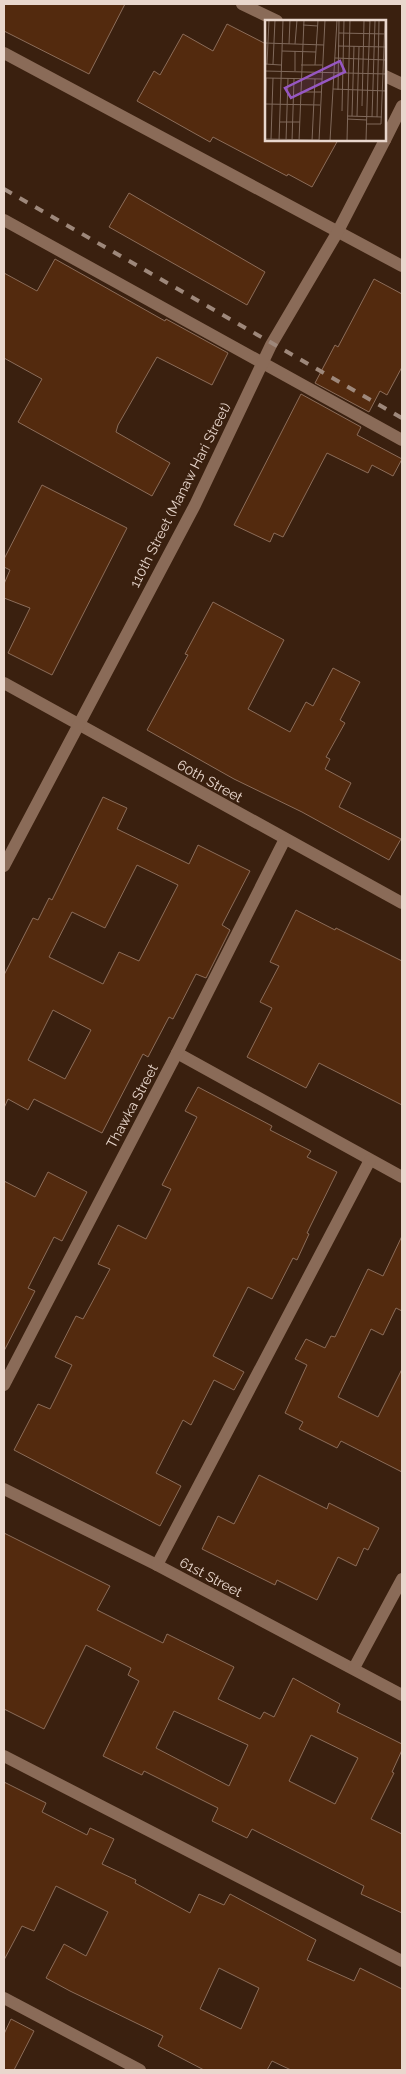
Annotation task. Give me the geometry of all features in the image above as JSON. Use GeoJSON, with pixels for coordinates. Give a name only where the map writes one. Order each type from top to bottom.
{"type":"FeatureCollection","features":[{"type":"Feature","properties":{"kind":"street"},"geometry":{"type":"LineString","coordinates":[[242,4],[274,20]]}},
{"type":"Feature","properties":{"kind":"street"},"geometry":{"type":"LineString","coordinates":[[4,53],[402,266]]}},
{"type":"Feature","properties":{"kind":"street"},"geometry":{"type":"LineString","coordinates":[[386,76],[402,84]]}},
{"type":"Feature","properties":{"kind":"street","name":"110th Street (Manaw Hari Street)"},"geometry":{"type":"LineString","coordinates":[[386,138],[402,106]]}},
{"type":"Feature","properties":{"kind":"street","name":"110th Street (Manaw Hari Street)"},"geometry":{"type":"LineString","coordinates":[[4,866],[77,724],[195,505],[272,344],[337,232],[384,141]]}},
{"type":"Feature","properties":{"kind":"street"},"geometry":{"type":"LineString","coordinates":[[4,220],[402,440]]}},
{"type":"Feature","properties":{"kind":"street","name":"60th Street"},"geometry":{"type":"LineString","coordinates":[[4,683],[402,903]]}},
{"type":"Feature","properties":{"kind":"street","name":"Thawka Street"},"geometry":{"type":"LineString","coordinates":[[4,1385],[177,1053],[284,839]]}},
{"type":"Feature","properties":{"kind":"street"},"geometry":{"type":"LineString","coordinates":[[177,1053],[402,1177]]}},
{"type":"Feature","properties":{"kind":"street"},"geometry":{"type":"LineString","coordinates":[[157,1566],[370,1160]]}},
{"type":"Feature","properties":{"kind":"street","name":"61st Street"},"geometry":{"type":"LineString","coordinates":[[4,1489],[157,1566],[354,1668],[402,1695]]}},
{"type":"Feature","properties":{"kind":"street"},"geometry":{"type":"LineString","coordinates":[[354,1668],[402,1579]]}},
{"type":"Feature","properties":{"kind":"street"},"geometry":{"type":"LineString","coordinates":[[4,1756],[402,1961]]}},
{"type":"Feature","properties":{"kind":"street"},"geometry":{"type":"LineString","coordinates":[[4,1998],[140,2070]]}},
{"type":"Feature","properties":{"kind":"building"},"geometry":{"type":"Polygon","coordinates":[[[4,4],[125,4],[89,74],[4,31],[4,4]]]}},
{"type":"Feature","properties":{"kind":"building"},"geometry":{"type":"Polygon","coordinates":[[[227,24],[265,43],[265,141],[337,141],[312,187],[213,137],[210,142],[137,101],[154,71],[160,75],[183,34],[213,51],[227,24]]]}},
{"type":"Feature","properties":{"kind":"building"},"geometry":{"type":"Polygon","coordinates":[[[129,193],[265,272],[247,305],[109,227],[129,193]]]}},
{"type":"Feature","properties":{"kind":"building"},"geometry":{"type":"Polygon","coordinates":[[[55,259],[165,321],[166,319],[228,353],[212,385],[157,357],[118,425],[116,432],[170,463],[152,496],[18,422],[42,379],[4,358],[4,273],[37,291],[55,259]]]}},
{"type":"Feature","properties":{"kind":"building"},"geometry":{"type":"Polygon","coordinates":[[[374,279],[402,294],[402,367],[387,395],[380,391],[369,412],[315,383],[335,345],[338,347],[374,279]]]}},
{"type":"Feature","properties":{"kind":"building"},"geometry":{"type":"Polygon","coordinates":[[[301,394],[361,427],[357,435],[402,459],[393,476],[372,465],[368,473],[327,453],[283,537],[274,533],[270,542],[234,525],[301,394]]]}},
{"type":"Feature","properties":{"kind":"building"},"geometry":{"type":"Polygon","coordinates":[[[42,485],[127,528],[52,675],[8,653],[30,608],[4,598],[4,584],[10,570],[4,567],[4,559],[42,485]]]}},
{"type":"Feature","properties":{"kind":"building"},"geometry":{"type":"Polygon","coordinates":[[[213,602],[284,640],[248,709],[290,732],[306,702],[313,706],[333,668],[360,682],[340,720],[345,723],[326,757],[330,759],[325,769],[351,783],[339,807],[401,839],[389,860],[302,812],[234,779],[147,730],[188,655],[185,654],[213,602]]]}},
{"type":"Feature","properties":{"kind":"building"},"geometry":{"type":"Polygon","coordinates":[[[103,797],[127,808],[117,829],[189,864],[198,845],[250,871],[222,925],[230,930],[206,978],[196,974],[173,1019],[169,1017],[148,1057],[143,1054],[102,1133],[34,1099],[28,1110],[8,1099],[4,1108],[4,975],[33,918],[38,920],[49,898],[52,900],[103,797]],[[137,865],[105,928],[72,912],[49,957],[103,984],[119,952],[139,961],[178,885],[137,865]],[[53,1010],[28,1060],[65,1079],[91,1030],[53,1010]]]}},
{"type":"Feature","properties":{"kind":"building"},"geometry":{"type":"Polygon","coordinates":[[[296,910],[402,961],[402,1105],[319,1063],[306,1088],[247,1057],[272,1008],[260,1002],[279,966],[270,962],[296,910]]]}},
{"type":"Feature","properties":{"kind":"building"},"geometry":{"type":"Polygon","coordinates":[[[198,1087],[272,1126],[270,1130],[311,1151],[307,1157],[337,1172],[307,1233],[309,1234],[297,1260],[293,1258],[272,1299],[248,1287],[213,1356],[244,1372],[234,1390],[214,1380],[191,1425],[183,1420],[156,1473],[181,1486],[160,1526],[14,1450],[38,1404],[50,1409],[72,1365],[55,1357],[76,1316],[83,1319],[110,1269],[98,1264],[118,1225],[146,1239],[171,1189],[162,1185],[197,1117],[185,1111],[198,1087]]]}},
{"type":"Feature","properties":{"kind":"building"},"geometry":{"type":"Polygon","coordinates":[[[48,1172],[87,1192],[62,1241],[54,1237],[28,1288],[35,1291],[4,1351],[4,1181],[35,1197],[48,1172]]]}},
{"type":"Feature","properties":{"kind":"building"},"geometry":{"type":"Polygon","coordinates":[[[402,1236],[402,1311],[396,1308],[383,1335],[371,1329],[338,1397],[378,1417],[402,1369],[402,1472],[341,1441],[337,1448],[299,1429],[303,1422],[285,1413],[307,1365],[295,1359],[306,1339],[325,1348],[331,1336],[335,1337],[368,1269],[383,1276],[402,1236]]]}},
{"type":"Feature","properties":{"kind":"building"},"geometry":{"type":"Polygon","coordinates":[[[259,1475],[327,1509],[329,1503],[379,1528],[368,1550],[364,1548],[356,1566],[338,1557],[317,1600],[277,1580],[275,1585],[202,1549],[218,1516],[234,1524],[259,1475]]]}},
{"type":"Feature","properties":{"kind":"building"},"geometry":{"type":"Polygon","coordinates":[[[4,1533],[110,1586],[97,1610],[163,1643],[167,1634],[234,1667],[218,1699],[260,1719],[264,1712],[274,1717],[293,1678],[340,1704],[337,1712],[402,1744],[402,1750],[392,1772],[394,1773],[371,1819],[402,1834],[402,1913],[361,1894],[364,1886],[252,1829],[247,1838],[212,1821],[218,1808],[144,1771],[142,1775],[103,1756],[139,1681],[128,1675],[131,1668],[86,1645],[44,1729],[4,1709],[4,1533]],[[174,1711],[156,1748],[229,1786],[248,1745],[174,1711]],[[311,1735],[289,1781],[335,1804],[358,1758],[311,1735]]]}},
{"type":"Feature","properties":{"kind":"building"},"geometry":{"type":"Polygon","coordinates":[[[4,1782],[46,1803],[42,1812],[87,1835],[90,1828],[114,1839],[102,1864],[136,1880],[135,1883],[190,1913],[199,1894],[224,1905],[230,1894],[316,1940],[307,1960],[354,1981],[360,1968],[402,1989],[402,2070],[291,2070],[272,2061],[267,2070],[204,2070],[158,2046],[163,2036],[46,1978],[64,1944],[86,1956],[108,1912],[56,1886],[34,1931],[22,1926],[4,1960],[4,1782]],[[219,1968],[200,2009],[241,2029],[259,1988],[219,1968]]]}},
{"type":"Feature","properties":{"kind":"building"},"geometry":{"type":"Polygon","coordinates":[[[11,2019],[34,2031],[14,2070],[4,2070],[4,2034],[11,2019]]]}},
{"type":"Feature","properties":{"kind":"railway"},"geometry":{"type":"LineString","coordinates":[[4,189],[402,418]]}}]}
